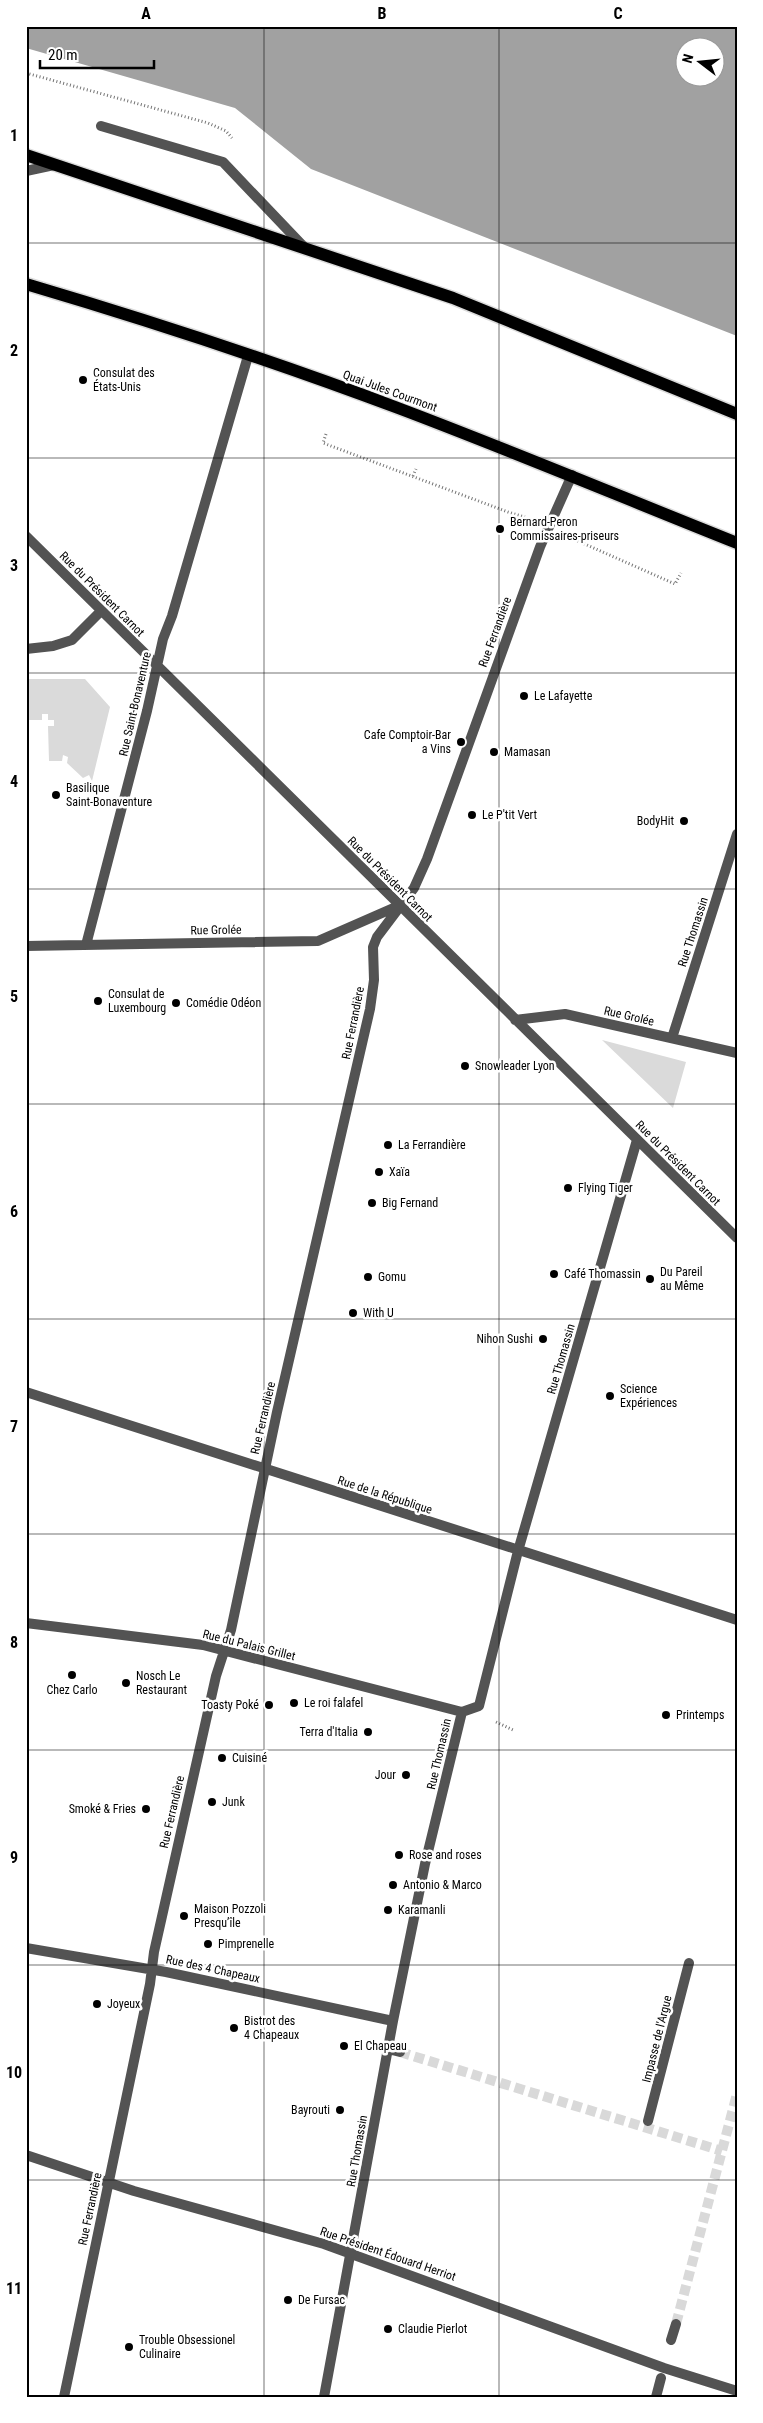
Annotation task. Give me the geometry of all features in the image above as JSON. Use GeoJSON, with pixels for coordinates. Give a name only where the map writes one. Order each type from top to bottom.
{"type":"FeatureCollection","features":[{"type":"Feature","properties":{"kind":"main road"},"geometry":{"type":"LineString","coordinates":[[26,155],[189,212],[304,247],[453,298],[737,414]]}},
{"type":"Feature","properties":{"kind":"main road","name":"Quai Jules Courmont"},"geometry":{"type":"LineString","coordinates":[[26,284],[80,300],[396,407],[572,475],[737,543]]}},
{"type":"Feature","properties":{"kind":"street"},"geometry":{"type":"LineString","coordinates":[[101,126],[223,162],[304,247]]}},
{"type":"Feature","properties":{"kind":"street"},"geometry":{"type":"LineString","coordinates":[[26,171],[55,165]]}},
{"type":"Feature","properties":{"kind":"street","name":"Rue Saint-Bonaventure"},"geometry":{"type":"LineString","coordinates":[[86,945],[101,895],[163,639],[172,616],[248,356]]}},
{"type":"Feature","properties":{"kind":"street","name":"Rue Ferrandière"},"geometry":{"type":"LineString","coordinates":[[64,2397],[109,2183],[158,1933],[223,1651],[231,1630],[264,1468],[370,1009],[374,980],[373,947],[377,937],[414,888],[427,859],[545,533],[572,475]]}},
{"type":"Feature","properties":{"kind":"street","name":"Rue du Président Carnot"},"geometry":{"type":"LineString","coordinates":[[26,536],[737,1238]]}},
{"type":"Feature","properties":{"kind":"street"},"geometry":{"type":"LineString","coordinates":[[26,649],[53,646],[72,640],[101,611]]}},
{"type":"Feature","properties":{"kind":"street","name":"Rue Thomassin"},"geometry":{"type":"LineString","coordinates":[[672,1038],[737,834]]}},
{"type":"Feature","properties":{"kind":"street","name":"Rue Grolée"},"geometry":{"type":"LineString","coordinates":[[26,946],[318,941],[399,906]]}},
{"type":"Feature","properties":{"kind":"street","name":"Rue Grolée"},"geometry":{"type":"LineString","coordinates":[[516,1020],[565,1014],[737,1053]]}},
{"type":"Feature","properties":{"kind":"street","name":"Rue Thomassin"},"geometry":{"type":"LineString","coordinates":[[324,2397],[393,2021],[425,1864],[462,1712],[479,1706],[518,1551],[637,1140]]}},
{"type":"Feature","properties":{"kind":"street","name":"Rue de la République"},"geometry":{"type":"LineString","coordinates":[[26,1392],[737,1620]]}},
{"type":"Feature","properties":{"kind":"street","name":"Rue du Palais Grillet"},"geometry":{"type":"LineString","coordinates":[[26,1623],[202,1645],[462,1712]]}},
{"type":"Feature","properties":{"kind":"street","name":"Rue des 4 Chapeaux"},"geometry":{"type":"LineString","coordinates":[[26,1948],[152,1969],[393,2021]]}},
{"type":"Feature","properties":{"kind":"street","name":"Impasse de l'Argue"},"geometry":{"type":"LineString","coordinates":[[648,2121],[689,1963]]}},
{"type":"Feature","properties":{"kind":"street"},"geometry":{"type":"LineString","coordinates":[[388,2049],[400,2052]]}},
{"type":"Feature","properties":{"kind":"street","name":"Rue Président Édouard Herriot"},"geometry":{"type":"LineString","coordinates":[[26,2155],[109,2183],[351,2253],[664,2368],[737,2391]]}},
{"type":"Feature","properties":{"kind":"street"},"geometry":{"type":"LineString","coordinates":[[672,2340],[676,2324]]}},
{"type":"Feature","properties":{"kind":"street"},"geometry":{"type":"LineString","coordinates":[[656,2397],[661,2378]]}},
{"type":"Feature","properties":{"kind":"path"},"geometry":{"type":"LineString","coordinates":[[326,434],[323,443],[526,517]]}},
{"type":"Feature","properties":{"kind":"path"},"geometry":{"type":"LineString","coordinates":[[414,476],[416,469]]}},
{"type":"Feature","properties":{"kind":"path"},"geometry":{"type":"LineString","coordinates":[[569,537],[574,542],[675,584],[680,573]]}},
{"type":"Feature","properties":{"kind":"shaded area"},"geometry":{"type":"Polygon","coordinates":[[[26,26],[737,26],[737,336],[311,169],[235,108],[26,48],[26,26]]]}},
{"type":"Feature","properties":{"kind":"shaded area"},"geometry":{"type":"Polygon","coordinates":[[[26,679],[85,679],[110,707],[92,781],[89,775],[83,778],[67,763],[68,757],[63,755],[62,761],[49,761],[48,726],[54,726],[54,720],[48,720],[48,714],[42,714],[42,720],[26,720],[26,679]]]}},
{"type":"Feature","properties":{"kind":"shaded area"},"geometry":{"type":"Polygon","coordinates":[[[602,1040],[686,1062],[673,1108],[602,1040]]]}},
{"type":"Feature","properties":{"kind":"tunnel"},"geometry":{"type":"LineString","coordinates":[[400,2052],[722,2151]]}},
{"type":"Feature","properties":{"kind":"tunnel"},"geometry":{"type":"LineString","coordinates":[[676,2324],[737,2094]]}},
{"type":"Feature","properties":{"kind":"place","name":"Consulat des États-Unis"},"geometry":{"type":"Point","coordinates":[83,380]}},
{"type":"Feature","properties":{"kind":"place","name":"Bernard-Peron Commissaires-priseurs"},"geometry":{"type":"Point","coordinates":[500,529]}},
{"type":"Feature","properties":{"kind":"place","name":"Le Lafayette"},"geometry":{"type":"Point","coordinates":[524,696]}},
{"type":"Feature","properties":{"kind":"place","name":"Cafe Comptoir-Bar a Vins"},"geometry":{"type":"Point","coordinates":[461,742]}},
{"type":"Feature","properties":{"kind":"place","name":"Mamasan"},"geometry":{"type":"Point","coordinates":[494,752]}},
{"type":"Feature","properties":{"kind":"place","name":"Basilique Saint-Bonaventure"},"geometry":{"type":"Point","coordinates":[56,795]}},
{"type":"Feature","properties":{"kind":"place","name":"Le P'tit Vert"},"geometry":{"type":"Point","coordinates":[472,815]}},
{"type":"Feature","properties":{"kind":"place","name":"BodyHit"},"geometry":{"type":"Point","coordinates":[684,821]}},
{"type":"Feature","properties":{"kind":"place","name":"Consulat de Luxembourg"},"geometry":{"type":"Point","coordinates":[98,1001]}},
{"type":"Feature","properties":{"kind":"place","name":"Comédie Odéon"},"geometry":{"type":"Point","coordinates":[176,1003]}},
{"type":"Feature","properties":{"kind":"place","name":"Snowleader Lyon"},"geometry":{"type":"Point","coordinates":[465,1066]}},
{"type":"Feature","properties":{"kind":"place","name":"La Ferrandière"},"geometry":{"type":"Point","coordinates":[388,1145]}},
{"type":"Feature","properties":{"kind":"place","name":"Xaïa"},"geometry":{"type":"Point","coordinates":[379,1172]}},
{"type":"Feature","properties":{"kind":"place","name":"Flying Tiger"},"geometry":{"type":"Point","coordinates":[568,1188]}},
{"type":"Feature","properties":{"kind":"place","name":"Big Fernand"},"geometry":{"type":"Point","coordinates":[372,1203]}},
{"type":"Feature","properties":{"kind":"place","name":"Café Thomassin"},"geometry":{"type":"Point","coordinates":[554,1274]}},
{"type":"Feature","properties":{"kind":"place","name":"Gomu"},"geometry":{"type":"Point","coordinates":[368,1277]}},
{"type":"Feature","properties":{"kind":"place","name":"Du Pareil au Même"},"geometry":{"type":"Point","coordinates":[650,1279]}},
{"type":"Feature","properties":{"kind":"place","name":"With U"},"geometry":{"type":"Point","coordinates":[353,1313]}},
{"type":"Feature","properties":{"kind":"place","name":"Nihon Sushi"},"geometry":{"type":"Point","coordinates":[543,1339]}},
{"type":"Feature","properties":{"kind":"place","name":"Science Expériences"},"geometry":{"type":"Point","coordinates":[610,1396]}},
{"type":"Feature","properties":{"kind":"place","name":"Chez Carlo"},"geometry":{"type":"Point","coordinates":[72,1675]}},
{"type":"Feature","properties":{"kind":"place","name":"Nosch Le Restaurant"},"geometry":{"type":"Point","coordinates":[126,1683]}},
{"type":"Feature","properties":{"kind":"place","name":"Le roi falafel"},"geometry":{"type":"Point","coordinates":[294,1703]}},
{"type":"Feature","properties":{"kind":"place","name":"Toasty Poké"},"geometry":{"type":"Point","coordinates":[269,1705]}},
{"type":"Feature","properties":{"kind":"place","name":"Printemps"},"geometry":{"type":"Point","coordinates":[666,1715]}},
{"type":"Feature","properties":{"kind":"place","name":"Terra d'Italia"},"geometry":{"type":"Point","coordinates":[368,1732]}},
{"type":"Feature","properties":{"kind":"place","name":"Cuisiné"},"geometry":{"type":"Point","coordinates":[222,1758]}},
{"type":"Feature","properties":{"kind":"place","name":"Jour"},"geometry":{"type":"Point","coordinates":[406,1775]}},
{"type":"Feature","properties":{"kind":"place","name":"Junk"},"geometry":{"type":"Point","coordinates":[212,1802]}},
{"type":"Feature","properties":{"kind":"place","name":"Smoké & Fries"},"geometry":{"type":"Point","coordinates":[146,1809]}},
{"type":"Feature","properties":{"kind":"place","name":"Rose and roses"},"geometry":{"type":"Point","coordinates":[399,1855]}},
{"type":"Feature","properties":{"kind":"place","name":"Antonio & Marco"},"geometry":{"type":"Point","coordinates":[393,1885]}},
{"type":"Feature","properties":{"kind":"place","name":"Karamanli"},"geometry":{"type":"Point","coordinates":[388,1910]}},
{"type":"Feature","properties":{"kind":"place","name":"Maison Pozzoli Presqu’île"},"geometry":{"type":"Point","coordinates":[184,1916]}},
{"type":"Feature","properties":{"kind":"place","name":"Pimprenelle"},"geometry":{"type":"Point","coordinates":[208,1944]}},
{"type":"Feature","properties":{"kind":"place","name":"Joyeux"},"geometry":{"type":"Point","coordinates":[97,2004]}},
{"type":"Feature","properties":{"kind":"place","name":"Bistrot des 4 Chapeaux"},"geometry":{"type":"Point","coordinates":[234,2028]}},
{"type":"Feature","properties":{"kind":"place","name":"El Chapeau"},"geometry":{"type":"Point","coordinates":[344,2046]}},
{"type":"Feature","properties":{"kind":"place","name":"Bayrouti"},"geometry":{"type":"Point","coordinates":[340,2110]}},
{"type":"Feature","properties":{"kind":"place","name":"De Fursac"},"geometry":{"type":"Point","coordinates":[288,2300]}},
{"type":"Feature","properties":{"kind":"place","name":"Claudie Pierlot"},"geometry":{"type":"Point","coordinates":[388,2329]}},
{"type":"Feature","properties":{"kind":"place","name":"Trouble Obsessionel Culinaire"},"geometry":{"type":"Point","coordinates":[129,2347]}}]}
